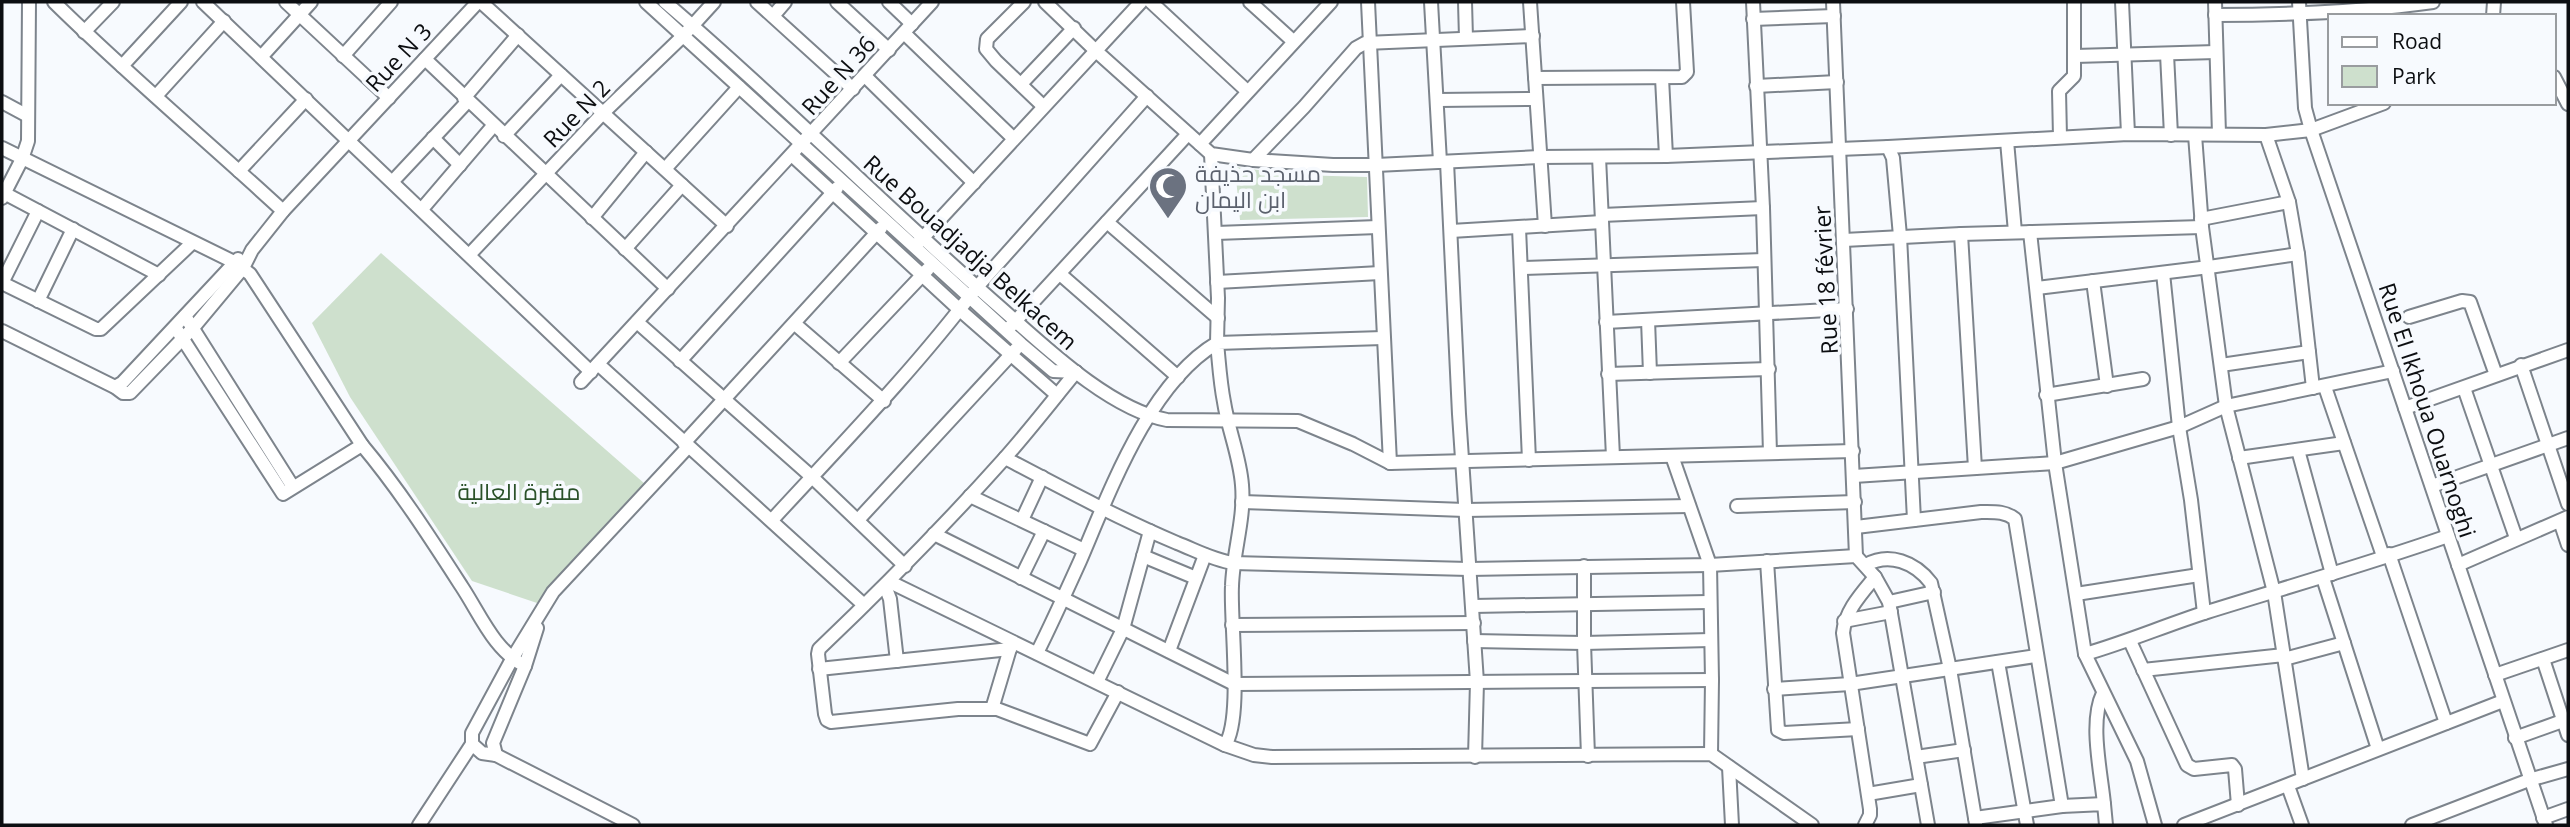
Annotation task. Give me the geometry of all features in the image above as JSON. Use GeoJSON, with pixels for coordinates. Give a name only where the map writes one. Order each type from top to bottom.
{"type":"FeatureCollection","features":[{"type":"Feature","properties":{"kind":"street"},"geometry":{"type":"LineString","coordinates":[[29,2],[28,141],[22,159],[2,196],[38,211],[159,275]]}},
{"type":"Feature","properties":{"kind":"street"},"geometry":{"type":"LineString","coordinates":[[54,2],[283,212]]}},
{"type":"Feature","properties":{"kind":"street"},"geometry":{"type":"LineString","coordinates":[[84,32],[113,2]]}},
{"type":"Feature","properties":{"kind":"street"},"geometry":{"type":"LineString","coordinates":[[122,66],[181,2]]}},
{"type":"Feature","properties":{"kind":"street"},"geometry":{"type":"LineString","coordinates":[[203,2],[470,254],[595,368],[772,520],[864,605]]}},
{"type":"Feature","properties":{"kind":"street"},"geometry":{"type":"LineString","coordinates":[[286,2],[389,98]]}},
{"type":"Feature","properties":{"kind":"street"},"geometry":{"type":"LineString","coordinates":[[262,56],[312,2]]}},
{"type":"Feature","properties":{"kind":"street"},"geometry":{"type":"LineString","coordinates":[[344,56],[391,2]]}},
{"type":"Feature","properties":{"kind":"street"},"geometry":{"type":"LineString","coordinates":[[479,2],[727,226]]}},
{"type":"Feature","properties":{"kind":"street","name":"Rue N 3"},"geometry":{"type":"LineString","coordinates":[[238,265],[283,212],[479,2]]}},
{"type":"Feature","properties":{"kind":"street","name":"Rue Bouadjadja Belkacem"},"geometry":{"type":"LineString","coordinates":[[646,2],[738,87],[807,140],[882,228],[918,243],[927,269],[973,292]]}},
{"type":"Feature","properties":{"kind":"street","name":"Rue Bouadjadja Belkacem"},"geometry":{"type":"LineString","coordinates":[[665,2],[693,25],[807,140],[918,243],[1011,326],[1030,333],[1076,372]]}},
{"type":"Feature","properties":{"kind":"street","name":"Rue N 2"},"geometry":{"type":"LineString","coordinates":[[470,254],[603,113],[683,36],[714,2]]}},
{"type":"Feature","properties":{"kind":"street"},"geometry":{"type":"LineString","coordinates":[[757,2],[853,89]]}},
{"type":"Feature","properties":{"kind":"street"},"geometry":{"type":"LineString","coordinates":[[773,16],[785,2]]}},
{"type":"Feature","properties":{"kind":"street"},"geometry":{"type":"LineString","coordinates":[[837,2],[888,50]]}},
{"type":"Feature","properties":{"kind":"street"},"geometry":{"type":"LineString","coordinates":[[889,2],[908,29],[1013,138]]}},
{"type":"Feature","properties":{"kind":"street","name":"Rue N 36"},"geometry":{"type":"LineString","coordinates":[[581,382],[793,156],[932,2]]}},
{"type":"Feature","properties":{"kind":"street"},"geometry":{"type":"LineString","coordinates":[[1024,2],[987,39],[986,49],[1043,106]]}},
{"type":"Feature","properties":{"kind":"street"},"geometry":{"type":"LineString","coordinates":[[1045,2],[1211,154],[1253,160],[1376,165],[1539,157],[1666,156],[1888,147],[2129,134],[2266,135],[2311,130],[2379,105]]}},
{"type":"Feature","properties":{"kind":"street"},"geometry":{"type":"LineString","coordinates":[[1151,2],[1247,91]]}},
{"type":"Feature","properties":{"kind":"street"},"geometry":{"type":"LineString","coordinates":[[1250,2],[1293,41]]}},
{"type":"Feature","properties":{"kind":"street"},"geometry":{"type":"LineString","coordinates":[[1200,144],[1331,2]]}},
{"type":"Feature","properties":{"kind":"street"},"geometry":{"type":"LineString","coordinates":[[1368,2],[1390,463]]}},
{"type":"Feature","properties":{"kind":"street"},"geometry":{"type":"LineString","coordinates":[[1431,2],[1451,231],[1465,510],[1473,606],[1477,682],[1475,757]]}},
{"type":"Feature","properties":{"kind":"street"},"geometry":{"type":"LineString","coordinates":[[1465,2],[1466,38]]}},
{"type":"Feature","properties":{"kind":"street"},"geometry":{"type":"LineString","coordinates":[[1530,2],[1545,226]]}},
{"type":"Feature","properties":{"kind":"street"},"geometry":{"type":"LineString","coordinates":[[1535,78],[1682,77],[1686,74],[1683,2]]}},
{"type":"Feature","properties":{"kind":"street"},"geometry":{"type":"LineString","coordinates":[[1752,2],[1763,208],[1770,453]]}},
{"type":"Feature","properties":{"kind":"street","name":"Rue 18 février"},"geometry":{"type":"LineString","coordinates":[[1833,2],[1856,556]]}},
{"type":"Feature","properties":{"kind":"street"},"geometry":{"type":"LineString","coordinates":[[2060,137],[2059,91],[2072,79],[2076,56],[2074,2]]}},
{"type":"Feature","properties":{"kind":"street"},"geometry":{"type":"LineString","coordinates":[[2122,2],[2129,134]]}},
{"type":"Feature","properties":{"kind":"street","name":"Rue EI Ikhoua Ouarnoghi"},"geometry":{"type":"LineString","coordinates":[[2299,2],[2305,108],[2311,130],[2544,822]]}},
{"type":"Feature","properties":{"kind":"street"},"geometry":{"type":"LineString","coordinates":[[2219,134],[2215,8],[2299,15],[2385,9],[2434,2]]}},
{"type":"Feature","properties":{"kind":"street"},"geometry":{"type":"LineString","coordinates":[[918,243],[1096,51],[1134,4]]}},
{"type":"Feature","properties":{"kind":"street"},"geometry":{"type":"LineString","coordinates":[[1753,19],[1834,16]]}},
{"type":"Feature","properties":{"kind":"street"},"geometry":{"type":"LineString","coordinates":[[156,96],[224,21]]}},
{"type":"Feature","properties":{"kind":"street"},"geometry":{"type":"LineString","coordinates":[[1022,83],[1074,28]]}},
{"type":"Feature","properties":{"kind":"street"},"geometry":{"type":"LineString","coordinates":[[393,181],[433,138],[518,35]]}},
{"type":"Feature","properties":{"kind":"street"},"geometry":{"type":"LineString","coordinates":[[1253,160],[1356,48],[1371,42],[1533,36]]}},
{"type":"Feature","properties":{"kind":"street"},"geometry":{"type":"LineString","coordinates":[[2076,56],[2216,52]]}},
{"type":"Feature","properties":{"kind":"street"},"geometry":{"type":"LineString","coordinates":[[2167,54],[2171,135]]}},
{"type":"Feature","properties":{"kind":"street"},"geometry":{"type":"LineString","coordinates":[[425,59],[668,289]]}},
{"type":"Feature","properties":{"kind":"street"},"geometry":{"type":"LineString","coordinates":[[504,136],[561,75]]}},
{"type":"Feature","properties":{"kind":"street"},"geometry":{"type":"LineString","coordinates":[[865,76],[974,183]]}},
{"type":"Feature","properties":{"kind":"street"},"geometry":{"type":"LineString","coordinates":[[1662,78],[1666,156]]}},
{"type":"Feature","properties":{"kind":"street"},"geometry":{"type":"LineString","coordinates":[[2556,81],[2568,104]]}},
{"type":"Feature","properties":{"kind":"street"},"geometry":{"type":"LineString","coordinates":[[1756,86],[1837,82]]}},
{"type":"Feature","properties":{"kind":"street"},"geometry":{"type":"LineString","coordinates":[[665,169],[738,87]]}},
{"type":"Feature","properties":{"kind":"street"},"geometry":{"type":"LineString","coordinates":[[772,520],[884,401],[973,292],[1147,96]]}},
{"type":"Feature","properties":{"kind":"street"},"geometry":{"type":"LineString","coordinates":[[239,171],[306,99]]}},
{"type":"Feature","properties":{"kind":"street"},"geometry":{"type":"LineString","coordinates":[[1438,100],[1535,99]]}},
{"type":"Feature","properties":{"kind":"street"},"geometry":{"type":"LineString","coordinates":[[2,102],[28,116]]}},
{"type":"Feature","properties":{"kind":"street"},"geometry":{"type":"LineString","coordinates":[[422,209],[493,126]]}},
{"type":"Feature","properties":{"kind":"street"},"geometry":{"type":"LineString","coordinates":[[1011,326],[1188,134]]}},
{"type":"Feature","properties":{"kind":"street"},"geometry":{"type":"LineString","coordinates":[[2195,135],[2202,223],[2226,406],[2274,592],[2303,779]]}},
{"type":"Feature","properties":{"kind":"street"},"geometry":{"type":"LineString","coordinates":[[2266,135],[2289,202],[2298,254],[2308,352],[2319,388],[2344,443],[2446,723]]}},
{"type":"Feature","properties":{"kind":"street"},"geometry":{"type":"LineString","coordinates":[[433,138],[460,165]]}},
{"type":"Feature","properties":{"kind":"street"},"geometry":{"type":"LineString","coordinates":[[2007,141],[2015,232]]}},
{"type":"Feature","properties":{"kind":"street"},"geometry":{"type":"LineString","coordinates":[[1888,147],[1892,158],[1900,236],[1914,520]]}},
{"type":"Feature","properties":{"kind":"street"},"geometry":{"type":"LineString","coordinates":[[2,148],[238,265],[255,279],[362,445],[440,555],[498,645],[512,659],[525,666]]}},
{"type":"Feature","properties":{"kind":"street"},"geometry":{"type":"LineString","coordinates":[[592,218],[646,152]]}},
{"type":"Feature","properties":{"kind":"street"},"geometry":{"type":"LineString","coordinates":[[1211,154],[1216,233],[1217,343],[1228,420],[1242,483],[1242,502],[1233,563],[1234,684],[1230,733],[1225,745]]}},
{"type":"Feature","properties":{"kind":"street"},"geometry":{"type":"LineString","coordinates":[[793,156],[832,193],[882,228],[927,269],[961,310],[1057,395]]}},
{"type":"Feature","properties":{"kind":"street"},"geometry":{"type":"LineString","coordinates":[[1599,157],[1613,457]]}},
{"type":"Feature","properties":{"kind":"street"},"geometry":{"type":"LineString","coordinates":[[680,362],[842,182]]}},
{"type":"Feature","properties":{"kind":"street"},"geometry":{"type":"LineString","coordinates":[[625,249],[682,185]]}},
{"type":"Feature","properties":{"kind":"street"},"geometry":{"type":"LineString","coordinates":[[1844,240],[2202,223],[2289,202]]}},
{"type":"Feature","properties":{"kind":"street"},"geometry":{"type":"LineString","coordinates":[[1451,231],[1763,208]]}},
{"type":"Feature","properties":{"kind":"street"},"geometry":{"type":"LineString","coordinates":[[38,211],[2,283],[99,329],[191,243]]}},
{"type":"Feature","properties":{"kind":"street"},"geometry":{"type":"LineString","coordinates":[[1107,222],[1218,318]]}},
{"type":"Feature","properties":{"kind":"street"},"geometry":{"type":"LineString","coordinates":[[1216,233],[1378,227]]}},
{"type":"Feature","properties":{"kind":"street"},"geometry":{"type":"LineString","coordinates":[[419,825],[472,744],[472,733],[552,592],[795,324],[817,296],[882,228]]}},
{"type":"Feature","properties":{"kind":"street"},"geometry":{"type":"LineString","coordinates":[[1519,228],[1529,460]]}},
{"type":"Feature","properties":{"kind":"street"},"geometry":{"type":"LineString","coordinates":[[38,301],[73,229]]}},
{"type":"Feature","properties":{"kind":"street"},"geometry":{"type":"LineString","coordinates":[[2031,232],[2046,395],[2085,654],[2137,761],[2155,825]]}},
{"type":"Feature","properties":{"kind":"street"},"geometry":{"type":"LineString","coordinates":[[1961,234],[1975,468]]}},
{"type":"Feature","properties":{"kind":"street"},"geometry":{"type":"LineString","coordinates":[[2036,288],[2298,254]]}},
{"type":"Feature","properties":{"kind":"street"},"geometry":{"type":"LineString","coordinates":[[1521,268],[1764,260]]}},
{"type":"Feature","properties":{"kind":"street"},"geometry":{"type":"LineString","coordinates":[[2,331],[123,393],[130,393],[178,333],[185,316],[238,265]]}},
{"type":"Feature","properties":{"kind":"street"},"geometry":{"type":"LineString","coordinates":[[178,333],[193,328],[238,265]]}},
{"type":"Feature","properties":{"kind":"street"},"geometry":{"type":"LineString","coordinates":[[839,363],[927,269]]}},
{"type":"Feature","properties":{"kind":"street"},"geometry":{"type":"LineString","coordinates":[[1217,282],[1380,273]]}},
{"type":"Feature","properties":{"kind":"street"},"geometry":{"type":"LineString","coordinates":[[2163,273],[2179,427],[2204,613]]}},
{"type":"Feature","properties":{"kind":"street"},"geometry":{"type":"LineString","coordinates":[[1060,274],[1178,377]]}},
{"type":"Feature","properties":{"kind":"street"},"geometry":{"type":"LineString","coordinates":[[2093,281],[2107,386]]}},
{"type":"Feature","properties":{"kind":"street"},"geometry":{"type":"LineString","coordinates":[[2409,317],[2462,301],[2470,302],[2496,375]]}},
{"type":"Feature","properties":{"kind":"street"},"geometry":{"type":"LineString","coordinates":[[1606,322],[1847,309]]}},
{"type":"Feature","properties":{"kind":"street"},"geometry":{"type":"LineString","coordinates":[[185,316],[293,487]]}},
{"type":"Feature","properties":{"kind":"street"},"geometry":{"type":"LineString","coordinates":[[1648,320],[1650,373]]}},
{"type":"Feature","properties":{"kind":"street"},"geometry":{"type":"LineString","coordinates":[[637,322],[812,477],[905,566]]}},
{"type":"Feature","properties":{"kind":"street"},"geometry":{"type":"LineString","coordinates":[[795,324],[884,401]]}},
{"type":"Feature","properties":{"kind":"street","name":"Rue Bouadjadja Belkacem"},"geometry":{"type":"LineString","coordinates":[[1011,326],[1020,344],[1053,371],[1076,372]]}},
{"type":"Feature","properties":{"kind":"street"},"geometry":{"type":"LineString","coordinates":[[178,333],[279,490],[285,493],[362,445]]}},
{"type":"Feature","properties":{"kind":"street"},"geometry":{"type":"LineString","coordinates":[[858,520],[1030,333]]}},
{"type":"Feature","properties":{"kind":"street"},"geometry":{"type":"LineString","coordinates":[[1037,653],[1147,416],[1203,351],[1217,343],[1383,338]]}},
{"type":"Feature","properties":{"kind":"street"},"geometry":{"type":"LineString","coordinates":[[2405,408],[2568,350]]}},
{"type":"Feature","properties":{"kind":"street"},"geometry":{"type":"LineString","coordinates":[[2221,365],[2308,352]]}},
{"type":"Feature","properties":{"kind":"street"},"geometry":{"type":"LineString","coordinates":[[2521,365],[2568,503]]}},
{"type":"Feature","properties":{"kind":"street"},"geometry":{"type":"LineString","coordinates":[[1608,374],[1769,369]]}},
{"type":"Feature","properties":{"kind":"street"},"geometry":{"type":"LineString","coordinates":[[1854,476],[2055,463],[2179,427],[2226,406],[2393,371]]}},
{"type":"Feature","properties":{"kind":"street"},"geometry":{"type":"LineString","coordinates":[[1118,692],[1090,744],[1033,721],[992,709],[958,709],[831,722],[825,714],[819,669],[819,649],[905,566],[970,496],[1076,372],[1147,416],[1167,419],[1298,421],[1390,463],[1853,451]]}},
{"type":"Feature","properties":{"kind":"street"},"geometry":{"type":"LineString","coordinates":[[2046,395],[2143,379]]}},
{"type":"Feature","properties":{"kind":"street"},"geometry":{"type":"LineString","coordinates":[[2464,388],[2516,538]]}},
{"type":"Feature","properties":{"kind":"street"},"geometry":{"type":"LineString","coordinates":[[2432,486],[2568,438]]}},
{"type":"Feature","properties":{"kind":"street"},"geometry":{"type":"LineString","coordinates":[[2239,458],[2344,443]]}},
{"type":"Feature","properties":{"kind":"street"},"geometry":{"type":"LineString","coordinates":[[2298,450],[2344,643],[2378,749]]}},
{"type":"Feature","properties":{"kind":"street"},"geometry":{"type":"LineString","coordinates":[[1672,456],[1710,565],[1713,680],[1711,754]]}},
{"type":"Feature","properties":{"kind":"street"},"geometry":{"type":"LineString","coordinates":[[1005,458],[1102,509],[1205,555],[1233,563],[1469,569],[1710,565],[1856,556],[1875,577],[1890,607],[1928,825]]}},
{"type":"Feature","properties":{"kind":"street"},"geometry":{"type":"LineString","coordinates":[[1021,520],[1042,477]]}},
{"type":"Feature","properties":{"kind":"street"},"geometry":{"type":"LineString","coordinates":[[970,496],[1084,550]]}},
{"type":"Feature","properties":{"kind":"street"},"geometry":{"type":"LineString","coordinates":[[1242,502],[1465,510],[1689,506]]}},
{"type":"Feature","properties":{"kind":"street"},"geometry":{"type":"LineString","coordinates":[[1737,506],[1855,502]]}},
{"type":"Feature","properties":{"kind":"street"},"geometry":{"type":"LineString","coordinates":[[1856,527],[1998,512],[2009,514],[2015,519],[2062,806]]}},
{"type":"Feature","properties":{"kind":"street"},"geometry":{"type":"LineString","coordinates":[[2458,565],[2564,519],[2568,545]]}},
{"type":"Feature","properties":{"kind":"street"},"geometry":{"type":"LineString","coordinates":[[1021,578],[1044,531]]}},
{"type":"Feature","properties":{"kind":"street"},"geometry":{"type":"LineString","coordinates":[[1097,682],[1123,629],[1150,531]]}},
{"type":"Feature","properties":{"kind":"street"},"geometry":{"type":"LineString","coordinates":[[934,534],[1234,684],[1713,680]]}},
{"type":"Feature","properties":{"kind":"street"},"geometry":{"type":"LineString","coordinates":[[2085,654],[2130,641],[2204,613],[2448,536]]}},
{"type":"Feature","properties":{"kind":"street"},"geometry":{"type":"LineString","coordinates":[[1169,651],[1205,555]]}},
{"type":"Feature","properties":{"kind":"street"},"geometry":{"type":"LineString","coordinates":[[1143,556],[1196,578]]}},
{"type":"Feature","properties":{"kind":"street"},"geometry":{"type":"LineString","coordinates":[[1866,565],[1882,558],[1894,559],[1912,565],[1925,574],[1931,583],[1950,669],[1976,822],[2025,811],[2104,804]]}},
{"type":"Feature","properties":{"kind":"street"},"geometry":{"type":"LineString","coordinates":[[1767,561],[1776,726],[1780,732],[1858,729]]}},
{"type":"Feature","properties":{"kind":"street"},"geometry":{"type":"LineString","coordinates":[[1584,566],[1588,756]]}},
{"type":"Feature","properties":{"kind":"street"},"geometry":{"type":"LineString","coordinates":[[2076,594],[2200,575]]}},
{"type":"Feature","properties":{"kind":"street"},"geometry":{"type":"LineString","coordinates":[[1865,825],[1870,815],[1868,794],[1843,633],[1844,621],[1875,577]]}},
{"type":"Feature","properties":{"kind":"street"},"geometry":{"type":"LineString","coordinates":[[887,584],[1011,645],[1037,653],[1225,745],[1254,755],[1475,757],[1711,754],[1812,825]]}},
{"type":"Feature","properties":{"kind":"street"},"geometry":{"type":"LineString","coordinates":[[887,584],[897,661]]}},
{"type":"Feature","properties":{"kind":"street"},"geometry":{"type":"LineString","coordinates":[[1844,621],[1934,592]]}},
{"type":"Feature","properties":{"kind":"street"},"geometry":{"type":"LineString","coordinates":[[1473,606],[1709,602]]}},
{"type":"Feature","properties":{"kind":"street"},"geometry":{"type":"LineString","coordinates":[[496,755],[493,743],[525,666],[541,614]]}},
{"type":"Feature","properties":{"kind":"street"},"geometry":{"type":"LineString","coordinates":[[1232,625],[1474,624]]}},
{"type":"Feature","properties":{"kind":"street"},"geometry":{"type":"LineString","coordinates":[[1474,641],[1584,643],[1711,640]]}},
{"type":"Feature","properties":{"kind":"street"},"geometry":{"type":"LineString","coordinates":[[2130,641],[2187,765],[2193,769],[2232,765],[2235,769],[2238,805]]}},
{"type":"Feature","properties":{"kind":"street"},"geometry":{"type":"LineString","coordinates":[[2143,670],[2284,657],[2344,643]]}},
{"type":"Feature","properties":{"kind":"street"},"geometry":{"type":"LineString","coordinates":[[819,669],[1011,645]]}},
{"type":"Feature","properties":{"kind":"street"},"geometry":{"type":"LineString","coordinates":[[992,709],[1011,645]]}},
{"type":"Feature","properties":{"kind":"street"},"geometry":{"type":"LineString","coordinates":[[2495,675],[2568,650]]}},
{"type":"Feature","properties":{"kind":"street"},"geometry":{"type":"LineString","coordinates":[[1774,689],[1850,684],[2036,656]]}},
{"type":"Feature","properties":{"kind":"street"},"geometry":{"type":"LineString","coordinates":[[2543,659],[2566,720],[2568,735]]}},
{"type":"Feature","properties":{"kind":"street"},"geometry":{"type":"LineString","coordinates":[[1998,662],[2026,825]]}},
{"type":"Feature","properties":{"kind":"street"},"geometry":{"type":"LineString","coordinates":[[2103,693],[2097,711],[2097,726],[2106,825]]}},
{"type":"Feature","properties":{"kind":"street"},"geometry":{"type":"LineString","coordinates":[[2185,825],[2503,701]]}},
{"type":"Feature","properties":{"kind":"street"},"geometry":{"type":"LineString","coordinates":[[2515,738],[2566,720]]}},
{"type":"Feature","properties":{"kind":"street"},"geometry":{"type":"LineString","coordinates":[[472,744],[482,753],[496,755],[633,825]]}},
{"type":"Feature","properties":{"kind":"street"},"geometry":{"type":"LineString","coordinates":[[1916,757],[1964,750]]}},
{"type":"Feature","properties":{"kind":"street"},"geometry":{"type":"LineString","coordinates":[[1729,767],[1732,825]]}},
{"type":"Feature","properties":{"kind":"street"},"geometry":{"type":"LineString","coordinates":[[2412,825],[2529,780],[2568,769]]}},
{"type":"Feature","properties":{"kind":"street"},"geometry":{"type":"LineString","coordinates":[[1868,794],[1921,785]]}},
{"type":"Feature","properties":{"kind":"street"},"geometry":{"type":"LineString","coordinates":[[2288,786],[2302,825]]}},
{"type":"Feature","properties":{"kind":"street"},"geometry":{"type":"LineString","coordinates":[[2544,822],[2567,812]]}},
{"type":"Feature","properties":{"kind":"green space"},"geometry":{"type":"Polygon","coordinates":[[[1235,167],[1297,175],[1367,177],[1368,217],[1240,220],[1235,167]]]}},
{"type":"Feature","properties":{"kind":"green space","name":"مقبرة العالية"},"geometry":{"type":"Polygon","coordinates":[[[381,253],[645,484],[537,603],[472,581],[350,397],[312,323],[381,253]]]}},
{"type":"Feature","properties":{"kind":"place","name":"مسجد حذيفة ابن اليمان"},"geometry":{"type":"Point","coordinates":[1168,220]}}]}
